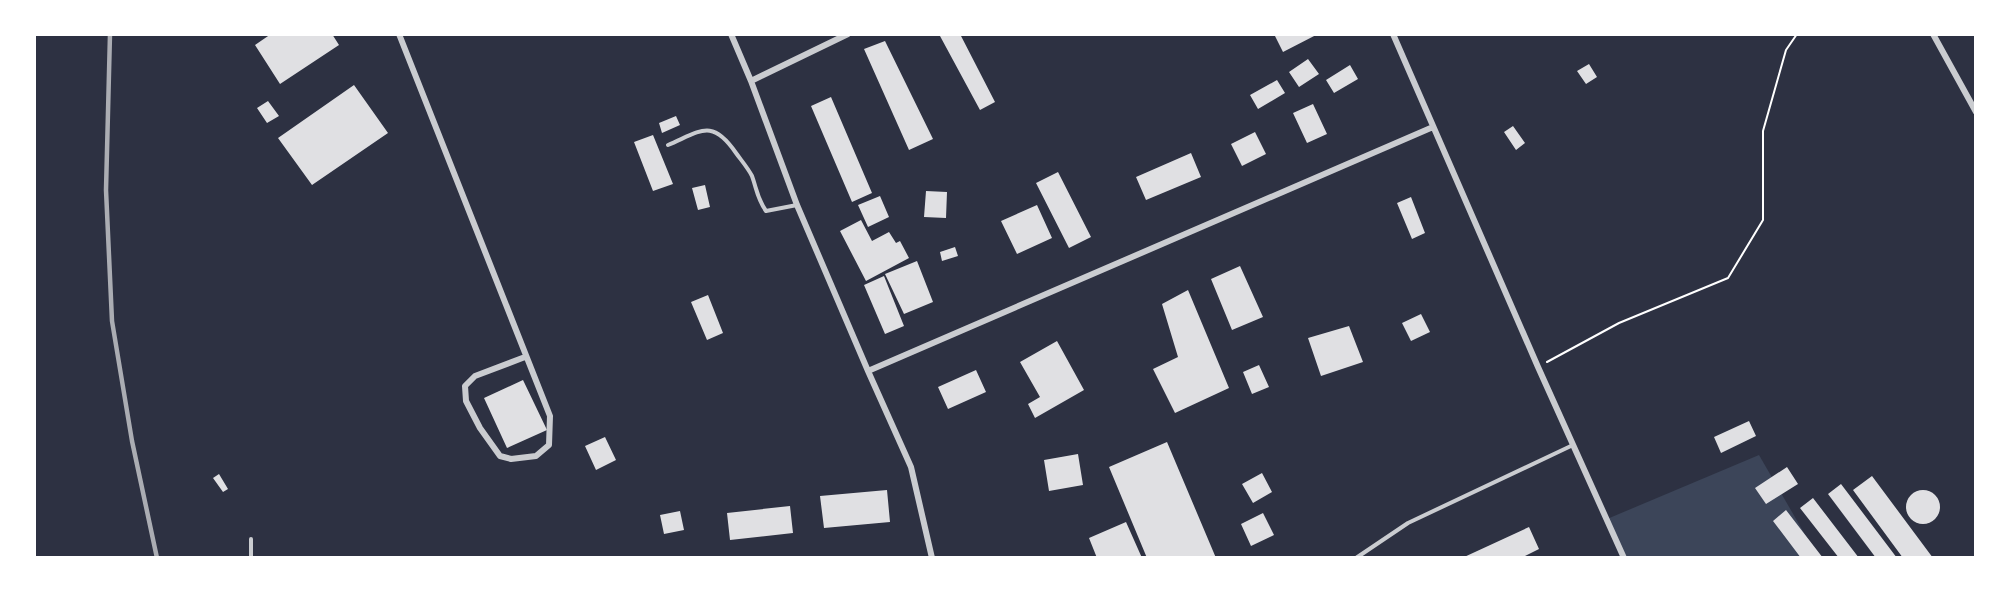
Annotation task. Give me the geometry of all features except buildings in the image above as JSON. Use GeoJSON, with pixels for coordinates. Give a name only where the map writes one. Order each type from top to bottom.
{"type":"FeatureCollection","features":[{"type":"Feature","properties":{"kind":"street"},"geometry":{"type":"LineString","coordinates":[[399,34],[550,416],[549,445],[536,456],[511,459],[500,456],[480,428],[466,401],[465,386],[475,376],[525,357]]}},
{"type":"Feature","properties":{"kind":"street"},"geometry":{"type":"LineString","coordinates":[[731,34],[797,205],[911,467],[933,558]]}},
{"type":"Feature","properties":{"kind":"street"},"geometry":{"type":"LineString","coordinates":[[751,81],[848,34]]}},
{"type":"Feature","properties":{"kind":"street"},"geometry":{"type":"LineString","coordinates":[[1393,34],[1624,558]]}},
{"type":"Feature","properties":{"kind":"street"},"geometry":{"type":"LineString","coordinates":[[1933,34],[1976,112]]}},
{"type":"Feature","properties":{"kind":"street"},"geometry":{"type":"LineString","coordinates":[[1968,97],[1976,94]]}},
{"type":"Feature","properties":{"kind":"street"},"geometry":{"type":"LineString","coordinates":[[868,371],[1433,127]]}},
{"type":"Feature","properties":{"kind":"lane"},"geometry":{"type":"LineString","coordinates":[[668,145],[703,131],[718,132],[725,138],[751,175],[758,200],[766,211],[797,205]]}},
{"type":"Feature","properties":{"kind":"lane"},"geometry":{"type":"LineString","coordinates":[[1356,558],[1408,524],[1573,446]]}},
{"type":"Feature","properties":{"kind":"lane"},"geometry":{"type":"LineString","coordinates":[[251,539],[251,558]]}},
{"type":"Feature","properties":{"kind":"path"},"geometry":{"type":"LineString","coordinates":[[1538,367],[1618,323],[1728,278],[1763,220],[1763,131],[1786,50],[1797,34]]}},
{"type":"Feature","properties":{"kind":"shaded area"},"geometry":{"type":"Polygon","coordinates":[[[1759,455],[1818,557],[1624,557],[1607,519],[1759,455]]]}},
{"type":"Feature","properties":{"kind":"railway"},"geometry":{"type":"LineString","coordinates":[[110,34],[106,190],[112,321],[132,441],[157,558]]}}]}
